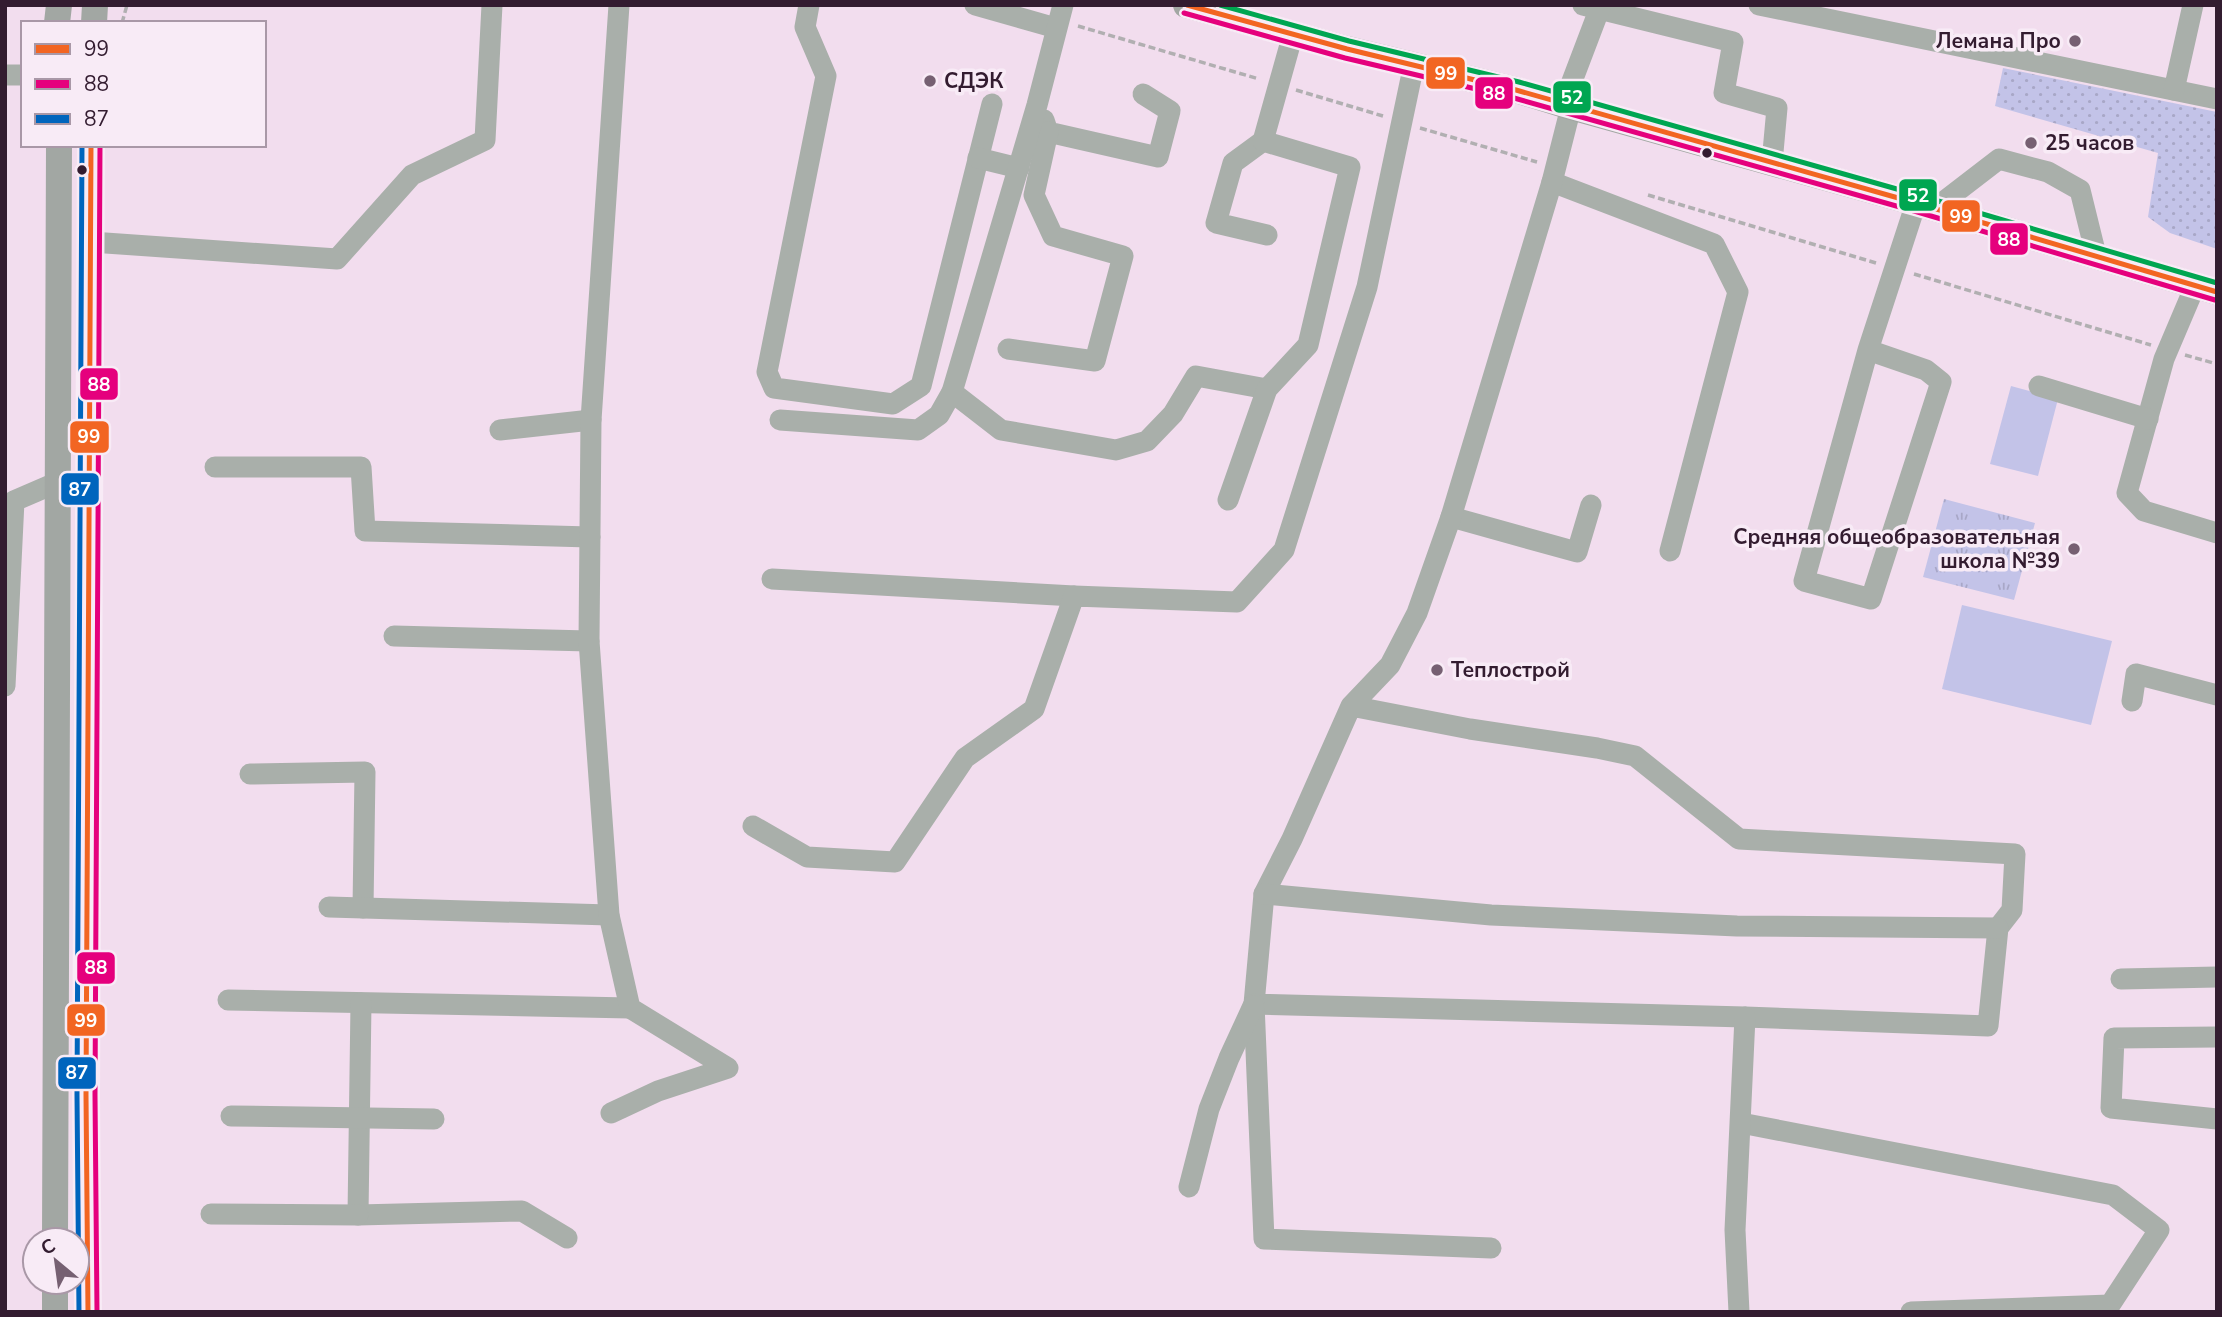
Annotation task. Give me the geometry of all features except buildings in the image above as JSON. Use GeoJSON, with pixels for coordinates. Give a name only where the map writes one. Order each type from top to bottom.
{"type":"FeatureCollection","features":[{"type":"Feature","properties":{"kind":"main road"},"geometry":{"type":"LineString","coordinates":[[1186,5],[1516,90],[2096,255],[2206,289]]}},
{"type":"Feature","properties":{"kind":"main road"},"geometry":{"type":"LineString","coordinates":[[55,1226],[59,147]]}},
{"type":"Feature","properties":{"kind":"main road"},"geometry":{"type":"LineString","coordinates":[[88,1312],[86,1067],[91,147]]}},
{"type":"Feature","properties":{"kind":"street"},"geometry":{"type":"LineString","coordinates":[[91,242],[337,259],[412,175],[485,140],[492,5]]}},
{"type":"Feature","properties":{"kind":"street"},"geometry":{"type":"LineString","coordinates":[[619,5],[591,420],[589,641],[609,915],[630,1008]]}},
{"type":"Feature","properties":{"kind":"street"},"geometry":{"type":"LineString","coordinates":[[809,5],[804,27],[826,76],[768,372],[774,388],[893,404],[921,386],[992,104]]}},
{"type":"Feature","properties":{"kind":"street"},"geometry":{"type":"LineString","coordinates":[[975,5],[1056,27]]}},
{"type":"Feature","properties":{"kind":"street"},"geometry":{"type":"LineString","coordinates":[[780,420],[918,430],[939,415],[952,392],[1019,168],[1063,5]]}},
{"type":"Feature","properties":{"kind":"street"},"geometry":{"type":"LineString","coordinates":[[1759,5],[2217,99]]}},
{"type":"Feature","properties":{"kind":"street"},"geometry":{"type":"LineString","coordinates":[[2174,90],[2193,5]]}},
{"type":"Feature","properties":{"kind":"street"},"geometry":{"type":"LineString","coordinates":[[1491,1248],[1264,1239],[1254,1004],[1264,894],[1292,839],[1351,706],[1390,665],[1417,612],[1451,517],[1552,182],[1567,106],[1595,6],[1733,43],[1724,93],[1777,108],[1772,163]]}},
{"type":"Feature","properties":{"kind":"street"},"geometry":{"type":"LineString","coordinates":[[1267,235],[1216,223],[1233,163],[1264,141],[1293,34]]}},
{"type":"Feature","properties":{"kind":"street"},"geometry":{"type":"LineString","coordinates":[[772,579],[1074,597],[1237,602],[1284,550],[1367,287],[1414,64]]}},
{"type":"Feature","properties":{"kind":"street"},"geometry":{"type":"LineString","coordinates":[[1048,132],[1158,157],[1170,111],[1143,94]]}},
{"type":"Feature","properties":{"kind":"street"},"geometry":{"type":"LineString","coordinates":[[1008,349],[1095,361],[1123,256],[1053,236],[1034,195],[1048,132],[1037,105]]}},
{"type":"Feature","properties":{"kind":"street"},"geometry":{"type":"LineString","coordinates":[[1228,500],[1267,389],[1307,345],[1350,167],[1264,141]]}},
{"type":"Feature","properties":{"kind":"street"},"geometry":{"type":"LineString","coordinates":[[978,158],[1019,168]]}},
{"type":"Feature","properties":{"kind":"street"},"geometry":{"type":"LineString","coordinates":[[1868,350],[1926,370],[1941,382],[1871,599],[1804,581],[1868,350],[1925,206],[1999,159],[2048,172],[2080,190],[2096,255]]}},
{"type":"Feature","properties":{"kind":"street"},"geometry":{"type":"LineString","coordinates":[[1552,182],[1714,244],[1738,292],[1670,551]]}},
{"type":"Feature","properties":{"kind":"street"},"geometry":{"type":"LineString","coordinates":[[2206,289],[2164,359],[2127,493],[2144,511],[2217,533]]}},
{"type":"Feature","properties":{"kind":"street"},"geometry":{"type":"LineString","coordinates":[[952,392],[1001,430],[1116,450],[1147,441],[1173,414],[1196,376],[1267,389]]}},
{"type":"Feature","properties":{"kind":"street"},"geometry":{"type":"LineString","coordinates":[[2039,386],[2148,419]]}},
{"type":"Feature","properties":{"kind":"street"},"geometry":{"type":"LineString","coordinates":[[500,430],[591,420]]}},
{"type":"Feature","properties":{"kind":"street"},"geometry":{"type":"LineString","coordinates":[[215,467],[361,467],[365,531],[590,537]]}},
{"type":"Feature","properties":{"kind":"street"},"geometry":{"type":"LineString","coordinates":[[5,686],[14,502],[58,482]]}},
{"type":"Feature","properties":{"kind":"street"},"geometry":{"type":"LineString","coordinates":[[1451,517],[1577,552],[1591,505]]}},
{"type":"Feature","properties":{"kind":"street"},"geometry":{"type":"LineString","coordinates":[[753,826],[807,857],[895,862],[965,758],[1034,709],[1074,597]]}},
{"type":"Feature","properties":{"kind":"street"},"geometry":{"type":"LineString","coordinates":[[394,636],[589,641]]}},
{"type":"Feature","properties":{"kind":"street"},"geometry":{"type":"LineString","coordinates":[[2132,701],[2136,674],[2217,695]]}},
{"type":"Feature","properties":{"kind":"street"},"geometry":{"type":"LineString","coordinates":[[1254,1004],[1988,1026],[1998,928],[2012,910],[2015,854],[1739,839],[1635,756],[1351,706]]}},
{"type":"Feature","properties":{"kind":"street"},"geometry":{"type":"LineString","coordinates":[[250,774],[365,772],[363,908]]}},
{"type":"Feature","properties":{"kind":"street"},"geometry":{"type":"LineString","coordinates":[[1264,894],[1505,915],[1737,926],[1998,928]]}},
{"type":"Feature","properties":{"kind":"street"},"geometry":{"type":"LineString","coordinates":[[329,907],[609,915]]}},
{"type":"Feature","properties":{"kind":"street"},"geometry":{"type":"LineString","coordinates":[[2120,979],[2217,977]]}},
{"type":"Feature","properties":{"kind":"street"},"geometry":{"type":"LineString","coordinates":[[228,1000],[630,1008],[728,1068],[658,1091],[611,1113]]}},
{"type":"Feature","properties":{"kind":"street"},"geometry":{"type":"LineString","coordinates":[[358,1215],[361,1003]]}},
{"type":"Feature","properties":{"kind":"street"},"geometry":{"type":"LineString","coordinates":[[1189,1187],[1209,1109],[1254,1004]]}},
{"type":"Feature","properties":{"kind":"street"},"geometry":{"type":"LineString","coordinates":[[1739,1312],[1735,1230],[1745,1017]]}},
{"type":"Feature","properties":{"kind":"street"},"geometry":{"type":"LineString","coordinates":[[2217,1037],[2114,1038],[2111,1108],[2217,1119]]}},
{"type":"Feature","properties":{"kind":"street"},"geometry":{"type":"LineString","coordinates":[[231,1116],[435,1119]]}},
{"type":"Feature","properties":{"kind":"street"},"geometry":{"type":"LineString","coordinates":[[1741,1123],[2113,1195],[2159,1230],[2110,1305],[1911,1312]]}},
{"type":"Feature","properties":{"kind":"street"},"geometry":{"type":"LineString","coordinates":[[211,1214],[358,1215],[522,1211],[567,1238]]}},
{"type":"Feature","properties":{"kind":"green space"},"geometry":{"type":"Polygon","coordinates":[[[2003,68],[2217,112],[2217,249],[2170,233],[2148,217],[2158,153],[1995,106],[2003,68]]]}},
{"type":"Feature","properties":{"kind":"green space"},"geometry":{"type":"Polygon","coordinates":[[[2011,386],[2058,399],[2038,476],[1990,464],[2011,386]]]}},
{"type":"Feature","properties":{"kind":"green space"},"geometry":{"type":"Polygon","coordinates":[[[1944,499],[2035,523],[2014,600],[1923,577],[1944,499]]]}},
{"type":"Feature","properties":{"kind":"green space"},"geometry":{"type":"Polygon","coordinates":[[[1962,605],[2112,641],[2091,725],[1942,689],[1962,605]]]}},
{"type":"Feature","properties":{"kind":"transit line","name":"99"},"geometry":{"type":"LineString","coordinates":[[1187,5],[1347,49],[1516,90],[1916,203],[2217,292]]}},
{"type":"Feature","properties":{"kind":"transit line","name":"52"},"geometry":{"type":"LineString","coordinates":[[1220,5],[1349,41],[1519,82],[2217,283]]}},
{"type":"Feature","properties":{"kind":"transit line","name":"88"},"geometry":{"type":"LineString","coordinates":[[1184,13],[1345,58],[1514,98],[1914,211],[2215,300]]}},
{"type":"Feature","properties":{"kind":"transit line","name":"87"},"geometry":{"type":"LineString","coordinates":[[79,1312],[77,1095],[82,147]]}},
{"type":"Feature","properties":{"kind":"transit line","name":"99"},"geometry":{"type":"LineString","coordinates":[[88,1312],[86,1095],[91,147]]}},
{"type":"Feature","properties":{"kind":"transit line","name":"88"},"geometry":{"type":"LineString","coordinates":[[97,1312],[95,1095],[100,147]]}},
{"type":"Feature","properties":{"kind":"place","name":"Лемана Про"},"geometry":{"type":"Point","coordinates":[2075,41]}},
{"type":"Feature","properties":{"kind":"place","name":"СДЭК"},"geometry":{"type":"Point","coordinates":[930,81]}},
{"type":"Feature","properties":{"kind":"place","name":"25 часов"},"geometry":{"type":"Point","coordinates":[2031,143]}},
{"type":"Feature","properties":{"kind":"place","name":"Средняя общеобразовательная школа №39"},"geometry":{"type":"Point","coordinates":[2074,549]}},
{"type":"Feature","properties":{"kind":"place","name":"Теплострой"},"geometry":{"type":"Point","coordinates":[1437,670]}}]}
